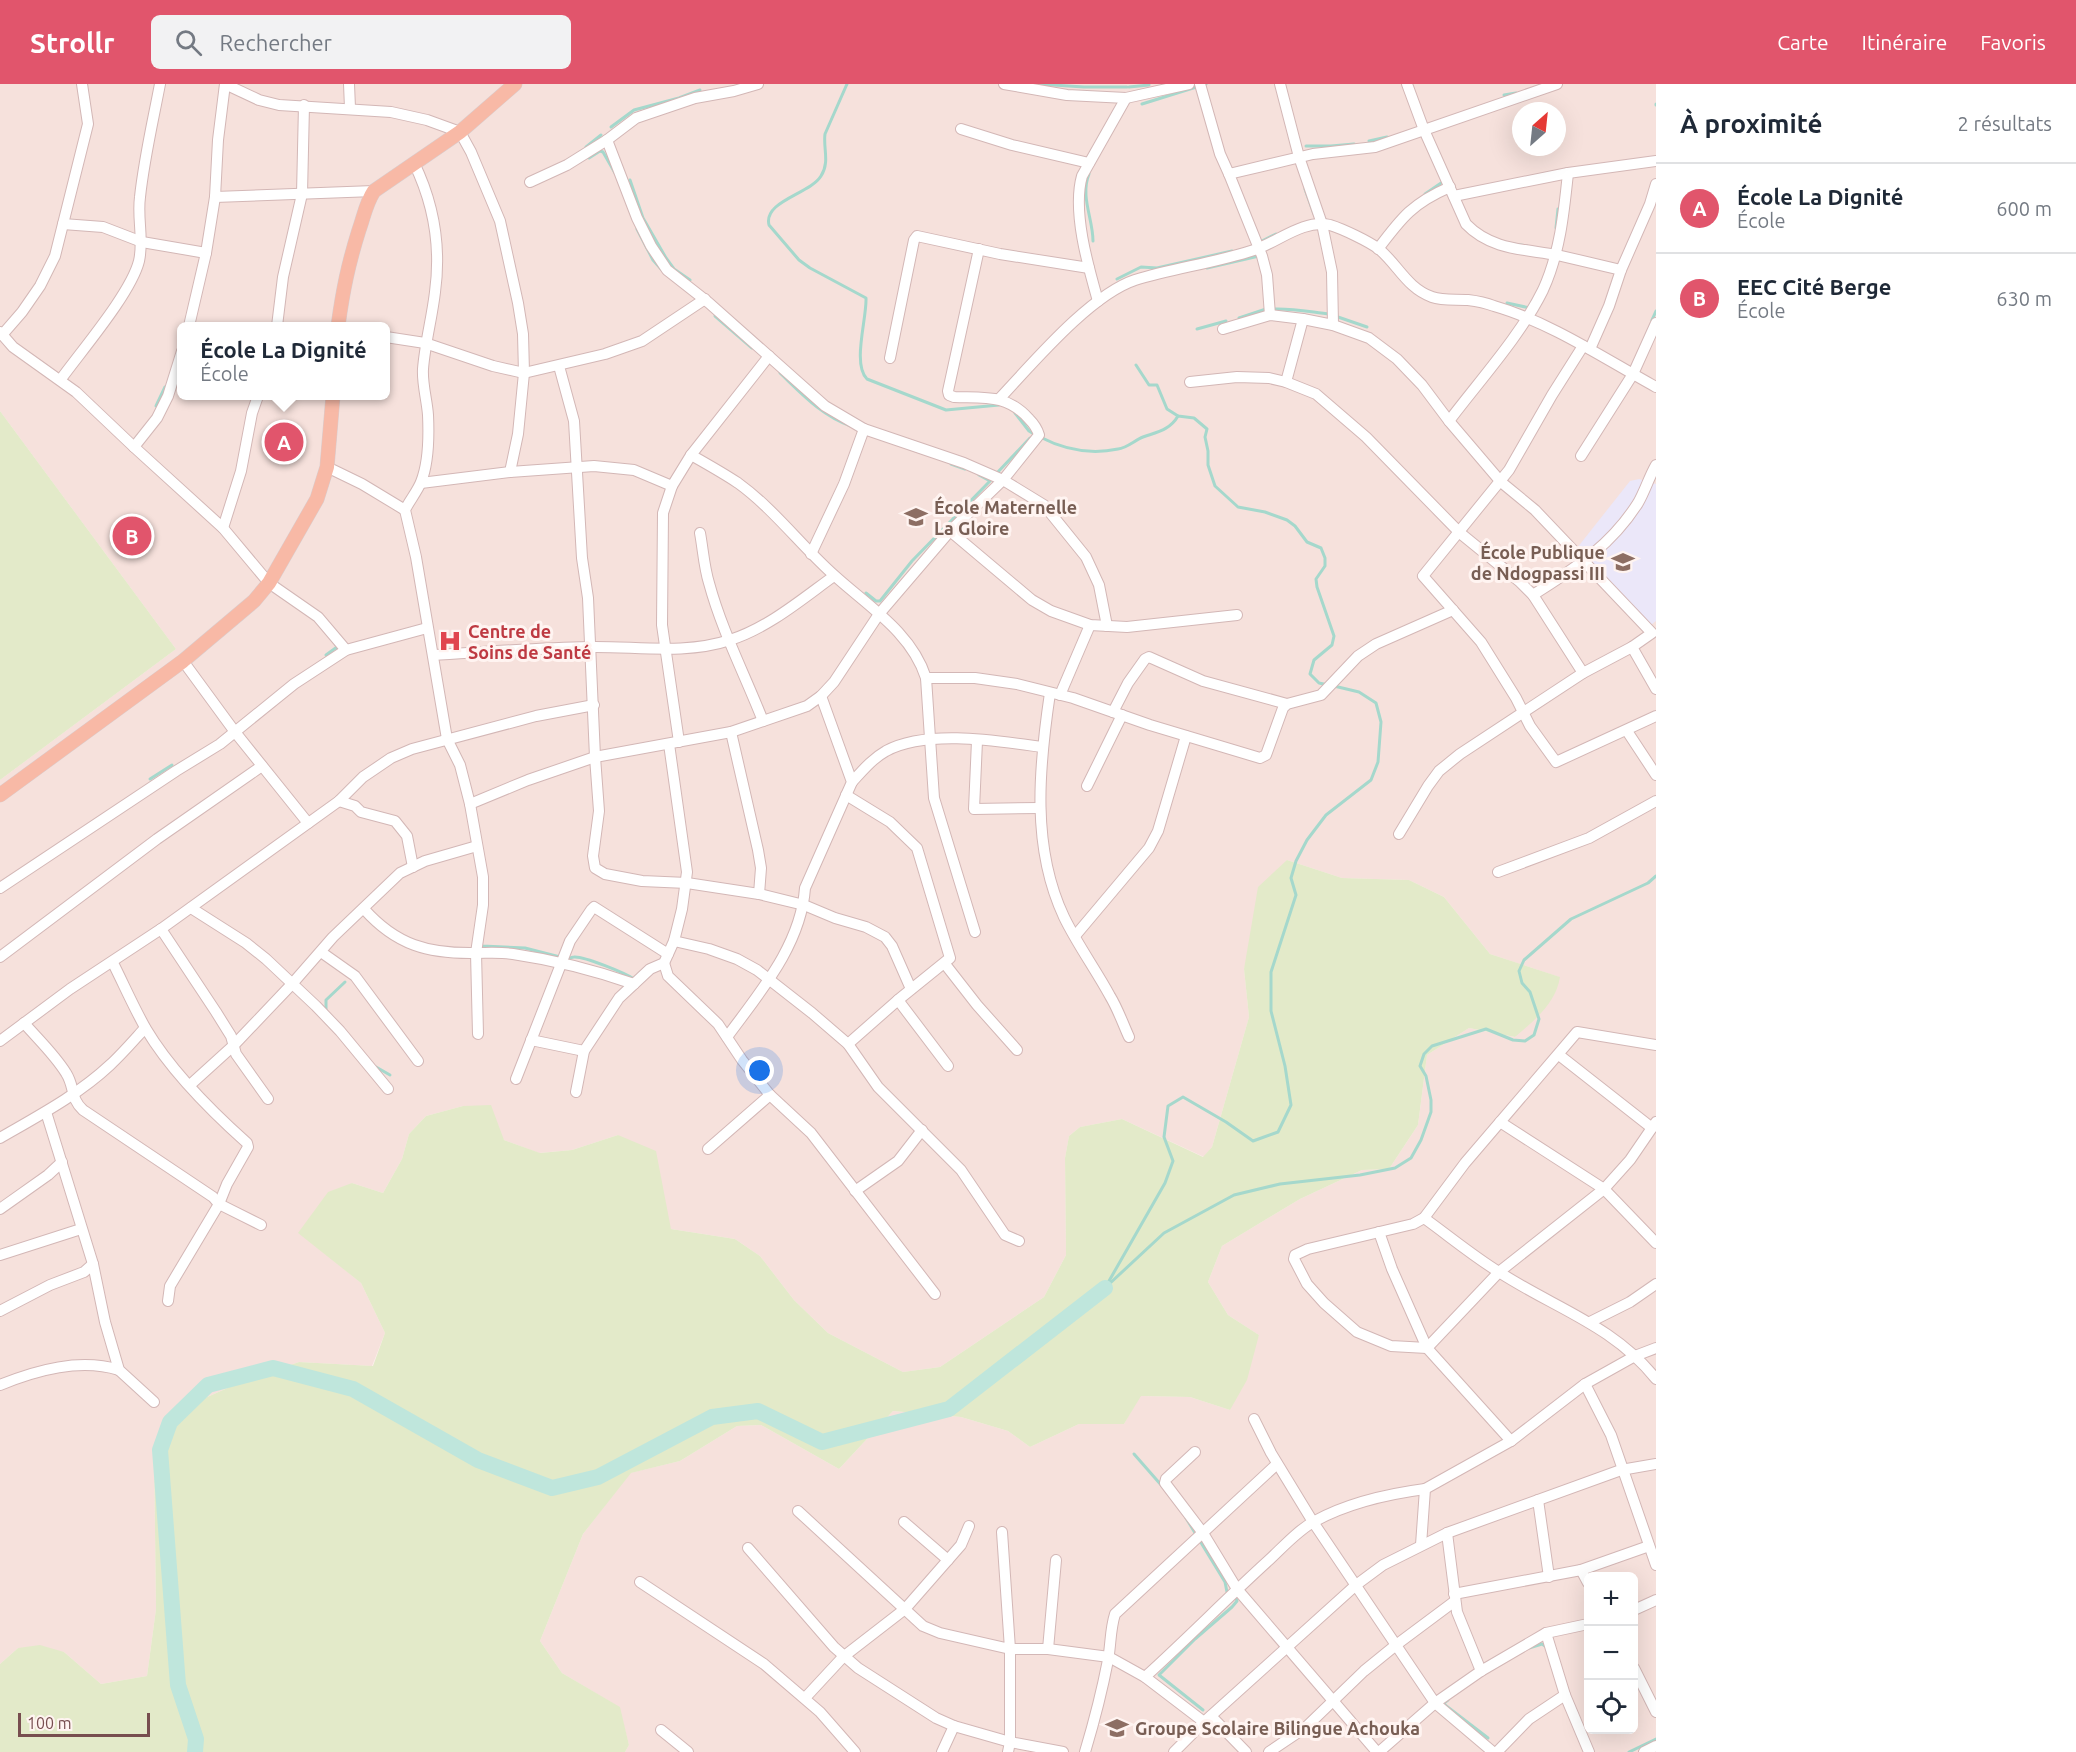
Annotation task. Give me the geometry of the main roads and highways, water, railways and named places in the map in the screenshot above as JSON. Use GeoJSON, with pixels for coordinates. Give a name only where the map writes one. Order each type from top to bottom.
{"type":"FeatureCollection","features":[{"type":"Feature","properties":{"kind":"main road"},"geometry":{"type":"LineString","coordinates":[[339,322],[349,260],[368,201],[374,191],[460,132],[515,84]]}},
{"type":"Feature","properties":{"kind":"main road"},"geometry":{"type":"LineString","coordinates":[[0,795],[183,661],[254,601],[269,583],[317,499],[327,467],[333,400]]}},
{"type":"Feature","properties":{"kind":"waterway"},"geometry":{"type":"LineString","coordinates":[[847,84],[825,134],[824,171],[815,182],[773,210],[769,217],[769,225],[799,260],[866,298],[860,352],[863,372],[867,379],[946,410],[999,405]]}},
{"type":"Feature","properties":{"kind":"waterway"},"geometry":{"type":"LineString","coordinates":[[1038,84],[1127,87]]}},
{"type":"Feature","properties":{"kind":"waterway"},"geometry":{"type":"LineString","coordinates":[[1142,104],[1206,84]]}},
{"type":"Feature","properties":{"kind":"waterway"},"geometry":{"type":"LineString","coordinates":[[1129,87],[1149,85]]}},
{"type":"Feature","properties":{"kind":"waterway"},"geometry":{"type":"LineString","coordinates":[[611,127],[634,110],[700,90]]}},
{"type":"Feature","properties":{"kind":"waterway"},"geometry":{"type":"LineString","coordinates":[[1504,95],[1516,93]]}},
{"type":"Feature","properties":{"kind":"waterway"},"geometry":{"type":"LineString","coordinates":[[586,147],[601,135]]}},
{"type":"Feature","properties":{"kind":"waterway"},"geometry":{"type":"LineString","coordinates":[[1369,141],[1387,137]]}},
{"type":"Feature","properties":{"kind":"waterway"},"geometry":{"type":"LineString","coordinates":[[1306,146],[1354,144]]}},
{"type":"Feature","properties":{"kind":"waterway"},"geometry":{"type":"LineString","coordinates":[[589,158],[600,151],[603,152],[615,173]]}},
{"type":"Feature","properties":{"kind":"waterway"},"geometry":{"type":"LineString","coordinates":[[1089,174],[1086,199],[1093,241]]}},
{"type":"Feature","properties":{"kind":"waterway"},"geometry":{"type":"LineString","coordinates":[[630,180],[643,218],[666,258],[674,269],[690,280],[688,282]]}},
{"type":"Feature","properties":{"kind":"waterway"},"geometry":{"type":"LineString","coordinates":[[1425,194],[1444,181]]}},
{"type":"Feature","properties":{"kind":"waterway"},"geometry":{"type":"LineString","coordinates":[[1305,189],[1314,214]]}},
{"type":"Feature","properties":{"kind":"waterway"},"geometry":{"type":"LineString","coordinates":[[1556,228],[1558,209]]}},
{"type":"Feature","properties":{"kind":"waterway"},"geometry":{"type":"LineString","coordinates":[[637,229],[653,260],[661,269]]}},
{"type":"Feature","properties":{"kind":"waterway"},"geometry":{"type":"LineString","coordinates":[[1260,242],[1276,234]]}},
{"type":"Feature","properties":{"kind":"waterway"},"geometry":{"type":"LineString","coordinates":[[1513,244],[1527,246]]}},
{"type":"Feature","properties":{"kind":"waterway"},"geometry":{"type":"LineString","coordinates":[[1117,279],[1141,267],[1157,268],[1232,251]]}},
{"type":"Feature","properties":{"kind":"waterway"},"geometry":{"type":"LineString","coordinates":[[1207,268],[1259,256]]}},
{"type":"Feature","properties":{"kind":"waterway"},"geometry":{"type":"LineString","coordinates":[[1507,303],[1530,308]]}},
{"type":"Feature","properties":{"kind":"waterway"},"geometry":{"type":"LineString","coordinates":[[1239,318],[1266,309]]}},
{"type":"Feature","properties":{"kind":"waterway"},"geometry":{"type":"LineString","coordinates":[[1273,309],[1330,313]]}},
{"type":"Feature","properties":{"kind":"waterway"},"geometry":{"type":"LineString","coordinates":[[1652,320],[1656,311]]}},
{"type":"Feature","properties":{"kind":"waterway"},"geometry":{"type":"LineString","coordinates":[[715,316],[752,348]]}},
{"type":"Feature","properties":{"kind":"waterway"},"geometry":{"type":"LineString","coordinates":[[1338,317],[1367,327]]}},
{"type":"Feature","properties":{"kind":"waterway"},"geometry":{"type":"LineString","coordinates":[[1197,329],[1226,321]]}},
{"type":"Feature","properties":{"kind":"waterway"},"geometry":{"type":"LineString","coordinates":[[1136,365],[1149,385],[1157,385],[1167,409],[1178,416],[1194,418],[1207,429],[1205,437],[1208,465],[1215,486],[1238,507],[1265,512],[1287,520],[1295,526],[1307,542],[1321,548],[1325,566],[1316,579],[1317,587],[1334,636],[1332,645],[1314,660],[1310,674],[1319,683],[1328,685]]}},
{"type":"Feature","properties":{"kind":"waterway"},"geometry":{"type":"LineString","coordinates":[[780,373],[822,410],[851,426]]}},
{"type":"Feature","properties":{"kind":"waterway"},"geometry":{"type":"LineString","coordinates":[[156,406],[165,387]]}},
{"type":"Feature","properties":{"kind":"waterway"},"geometry":{"type":"LineString","coordinates":[[1015,413],[1034,434]]}},
{"type":"Feature","properties":{"kind":"waterway"},"geometry":{"type":"LineString","coordinates":[[1040,437],[1078,450],[1108,451],[1125,447],[1140,438],[1163,430],[1178,416]]}},
{"type":"Feature","properties":{"kind":"waterway"},"geometry":{"type":"LineString","coordinates":[[996,474],[1030,438]]}},
{"type":"Feature","properties":{"kind":"waterway"},"geometry":{"type":"LineString","coordinates":[[951,464],[965,469]]}},
{"type":"Feature","properties":{"kind":"waterway"},"geometry":{"type":"LineString","coordinates":[[866,593],[876,601],[880,601],[912,561],[990,481],[979,475]]}},
{"type":"Feature","properties":{"kind":"waterway"},"geometry":{"type":"LineString","coordinates":[[326,655],[337,647],[336,645]]}},
{"type":"Feature","properties":{"kind":"waterway"},"geometry":{"type":"LineString","coordinates":[[1105,1288],[1165,1183],[1173,1161],[1164,1137],[1168,1106],[1183,1097],[1253,1141],[1278,1132],[1291,1105],[1285,1066],[1271,1011],[1271,972],[1296,895],[1291,878],[1296,861],[1307,840],[1326,815],[1371,780],[1378,762],[1381,722],[1376,703],[1359,692],[1334,686]]}},
{"type":"Feature","properties":{"kind":"waterway"},"geometry":{"type":"LineString","coordinates":[[150,779],[172,765]]}},
{"type":"Feature","properties":{"kind":"waterway"},"geometry":{"type":"LineString","coordinates":[[1107,1286],[1164,1233],[1234,1195],[1280,1184],[1360,1175],[1395,1168],[1411,1158],[1421,1140],[1431,1112],[1426,1076],[1420,1066],[1424,1054],[1432,1046],[1486,1029],[1513,1040],[1525,1041],[1534,1035],[1539,1019],[1530,992],[1522,983],[1519,971],[1524,960],[1571,919],[1648,883],[1656,876]]}},
{"type":"Feature","properties":{"kind":"waterway"},"geometry":{"type":"LineString","coordinates":[[481,943],[482,946],[525,948],[560,957]]}},
{"type":"Feature","properties":{"kind":"waterway"},"geometry":{"type":"LineString","coordinates":[[565,960],[579,957],[614,969],[634,979]]}},
{"type":"Feature","properties":{"kind":"waterway"},"geometry":{"type":"LineString","coordinates":[[326,1010],[326,1000],[345,982]]}},
{"type":"Feature","properties":{"kind":"waterway"},"geometry":{"type":"LineString","coordinates":[[376,1067],[390,1075]]}},
{"type":"Feature","properties":{"kind":"waterway"},"geometry":{"type":"LineString","coordinates":[[195,1752],[196,1739],[178,1685],[160,1450],[170,1422],[208,1385],[273,1368],[353,1389],[478,1460],[552,1488],[598,1477],[712,1417],[758,1411],[822,1442],[949,1409],[1105,1288]]}},
{"type":"Feature","properties":{"kind":"waterway"},"geometry":{"type":"LineString","coordinates":[[1134,1454],[1162,1486]]}},
{"type":"Feature","properties":{"kind":"waterway"},"geometry":{"type":"LineString","coordinates":[[1186,1518],[1225,1582],[1227,1592]]}},
{"type":"Feature","properties":{"kind":"waterway"},"geometry":{"type":"LineString","coordinates":[[1203,1710],[1159,1675],[1195,1639],[1232,1607],[1237,1601],[1235,1596]]}},
{"type":"Feature","properties":{"kind":"waterway"},"geometry":{"type":"LineString","coordinates":[[1529,1648],[1542,1644],[1545,1646]]}},
{"type":"Feature","properties":{"kind":"waterway"},"geometry":{"type":"LineString","coordinates":[[1448,1700],[1444,1703],[1445,1705],[1488,1738]]}},
{"type":"Feature","properties":{"kind":"waterway"},"geometry":{"type":"LineString","coordinates":[[1629,1752],[1656,1739]]}},
{"type":"Feature","properties":{"kind":"place","name":"École La Dignité"},"geometry":{"type":"Point","coordinates":[284,442]}},
{"type":"Feature","properties":{"kind":"place","name":"École Maternelle La Gloire"},"geometry":{"type":"Point","coordinates":[916,517]}},
{"type":"Feature","properties":{"kind":"place","name":"EEC Cité Berge"},"geometry":{"type":"Point","coordinates":[132,536]}},
{"type":"Feature","properties":{"kind":"place","name":"École Publique de Ndogpassi III"},"geometry":{"type":"Point","coordinates":[1623,562]}},
{"type":"Feature","properties":{"kind":"place","name":"Centre de Soins de Santé"},"geometry":{"type":"Point","coordinates":[450,641]}},
{"type":"Feature","properties":{"kind":"place","name":"Groupe Scolaire Bilingue Achouka"},"geometry":{"type":"Point","coordinates":[1117,1728]}}]}
